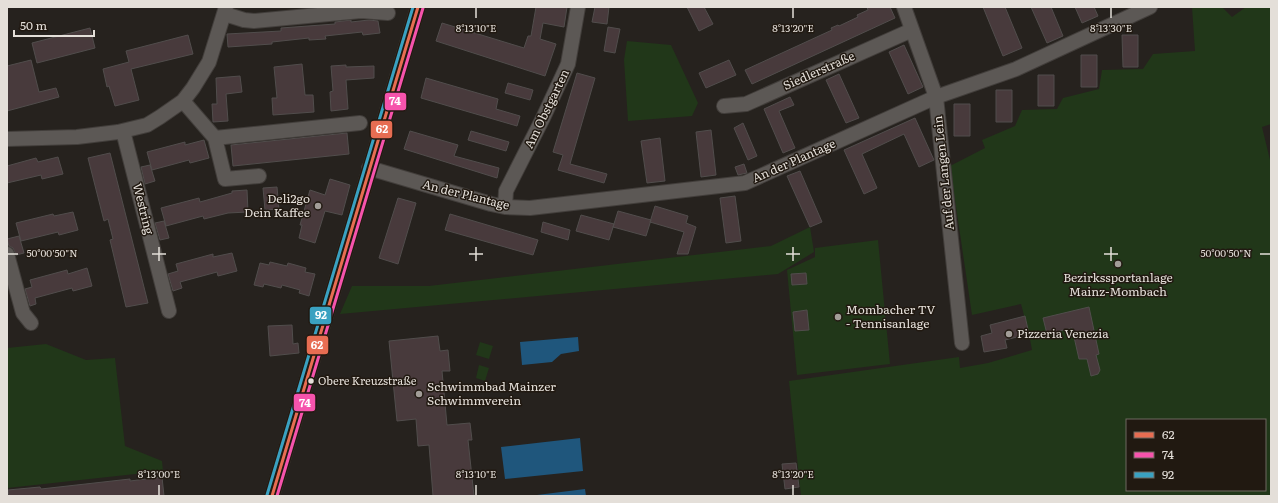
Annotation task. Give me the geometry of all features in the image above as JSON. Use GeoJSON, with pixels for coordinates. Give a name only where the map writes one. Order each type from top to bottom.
{"type":"FeatureCollection","features":[{"type":"Feature","properties":{"kind":"street"},"geometry":{"type":"LineString","coordinates":[[272,496],[418,7]]}},
{"type":"Feature","properties":{"kind":"street","name":"Am Obstgarten"},"geometry":{"type":"LineString","coordinates":[[505,207],[506,191],[544,118],[568,64],[578,7]]}},
{"type":"Feature","properties":{"kind":"street","name":"Auf der Langen Lein"},"geometry":{"type":"LineString","coordinates":[[904,7],[936,97],[962,343]]}},
{"type":"Feature","properties":{"kind":"street","name":"An der Plantage"},"geometry":{"type":"LineString","coordinates":[[369,168],[505,207],[530,208],[745,183],[936,97],[1016,69],[1150,7]]}},
{"type":"Feature","properties":{"kind":"street"},"geometry":{"type":"LineString","coordinates":[[7,139],[77,137],[123,131],[147,124],[183,101],[193,88],[209,62],[226,10],[244,20],[254,21],[361,11],[388,13]]}},
{"type":"Feature","properties":{"kind":"street","name":"Siedlerstraße"},"geometry":{"type":"LineString","coordinates":[[724,106],[746,104],[912,30]]}},
{"type":"Feature","properties":{"kind":"street"},"geometry":{"type":"LineString","coordinates":[[183,101],[215,138],[225,179],[258,176]]}},
{"type":"Feature","properties":{"kind":"street"},"geometry":{"type":"LineString","coordinates":[[215,138],[360,123]]}},
{"type":"Feature","properties":{"kind":"street","name":"Westring"},"geometry":{"type":"LineString","coordinates":[[123,131],[169,311]]}},
{"type":"Feature","properties":{"kind":"street"},"geometry":{"type":"LineString","coordinates":[[7,254],[23,313],[31,323]]}},
{"type":"Feature","properties":{"kind":"green space","name":"Bezirkssportanlage Mainz-Mombach"},"geometry":{"type":"Polygon","coordinates":[[[1192,7],[1222,7],[1232,17],[1246,7],[1271,7],[1271,124],[1262,127],[1271,164],[1271,496],[801,496],[789,381],[959,357],[960,368],[988,363],[1032,350],[1021,304],[972,315],[950,166],[985,148],[982,140],[1015,126],[1022,110],[1057,109],[1063,98],[1099,89],[1102,70],[1143,69],[1153,54],[1195,51],[1192,7]]]}},
{"type":"Feature","properties":{"kind":"green space"},"geometry":{"type":"Polygon","coordinates":[[[627,41],[671,45],[698,103],[692,116],[628,121],[624,60],[627,41]]]}},
{"type":"Feature","properties":{"kind":"green space"},"geometry":{"type":"Polygon","coordinates":[[[810,227],[814,252],[778,274],[340,314],[352,286],[429,286],[771,246],[810,227]]]}},
{"type":"Feature","properties":{"kind":"green space","name":"Mombacher TV - Tennisanlage"},"geometry":{"type":"Polygon","coordinates":[[[878,240],[890,364],[797,375],[787,270],[815,257],[815,248],[878,240]]]}},
{"type":"Feature","properties":{"kind":"green space"},"geometry":{"type":"Polygon","coordinates":[[[480,342],[493,346],[489,359],[476,355],[480,342]]]}},
{"type":"Feature","properties":{"kind":"green space"},"geometry":{"type":"Polygon","coordinates":[[[46,344],[86,360],[115,358],[125,446],[162,461],[163,471],[7,488],[7,348],[46,344]]]}},
{"type":"Feature","properties":{"kind":"green space"},"geometry":{"type":"Polygon","coordinates":[[[479,365],[489,368],[485,381],[476,378],[479,365]]]}},
{"type":"Feature","properties":{"kind":"water"},"geometry":{"type":"Polygon","coordinates":[[[578,337],[579,351],[561,354],[552,362],[522,365],[520,342],[578,337]]]}},
{"type":"Feature","properties":{"kind":"water"},"geometry":{"type":"Polygon","coordinates":[[[580,438],[583,471],[505,479],[501,447],[580,438]]]}},
{"type":"Feature","properties":{"kind":"water"},"geometry":{"type":"Polygon","coordinates":[[[585,489],[586,496],[529,496],[585,489]]]}},
{"type":"Feature","properties":{"kind":"building"},"geometry":{"type":"Polygon","coordinates":[[[536,7],[567,7],[564,27],[543,23],[540,39],[556,44],[545,76],[436,41],[442,23],[524,48],[528,36],[531,36],[536,7]]]}},
{"type":"Feature","properties":{"kind":"building"},"geometry":{"type":"Polygon","coordinates":[[[595,7],[609,7],[607,24],[592,22],[595,7]]]}},
{"type":"Feature","properties":{"kind":"building"},"geometry":{"type":"Polygon","coordinates":[[[687,7],[704,7],[713,24],[699,31],[687,7]]]}},
{"type":"Feature","properties":{"kind":"building"},"geometry":{"type":"Polygon","coordinates":[[[867,7],[890,7],[895,18],[752,84],[745,70],[832,30],[831,28],[858,17],[857,15],[868,10],[867,7]]]}},
{"type":"Feature","properties":{"kind":"building"},"geometry":{"type":"Polygon","coordinates":[[[983,7],[1005,7],[1022,48],[1003,56],[983,7]]]}},
{"type":"Feature","properties":{"kind":"building"},"geometry":{"type":"Polygon","coordinates":[[[1031,7],[1051,7],[1063,36],[1047,43],[1031,7]]]}},
{"type":"Feature","properties":{"kind":"building"},"geometry":{"type":"Polygon","coordinates":[[[1075,7],[1094,7],[1098,16],[1082,23],[1075,7]]]}},
{"type":"Feature","properties":{"kind":"building"},"geometry":{"type":"Polygon","coordinates":[[[351,20],[351,22],[369,20],[378,21],[380,33],[363,35],[362,32],[325,36],[326,39],[309,40],[309,38],[272,42],[272,44],[228,47],[227,34],[281,31],[281,28],[335,24],[335,22],[351,20]]]}},
{"type":"Feature","properties":{"kind":"building"},"geometry":{"type":"Polygon","coordinates":[[[608,27],[620,29],[615,53],[604,51],[608,27]]]}},
{"type":"Feature","properties":{"kind":"building"},"geometry":{"type":"Polygon","coordinates":[[[90,28],[95,48],[37,63],[32,43],[90,28]]]}},
{"type":"Feature","properties":{"kind":"building"},"geometry":{"type":"Polygon","coordinates":[[[188,35],[193,54],[131,69],[139,100],[115,106],[109,86],[107,87],[103,69],[129,62],[126,51],[188,35]]]}},
{"type":"Feature","properties":{"kind":"building"},"geometry":{"type":"Polygon","coordinates":[[[1122,35],[1138,35],[1138,67],[1123,67],[1122,35]]]}},
{"type":"Feature","properties":{"kind":"building"},"geometry":{"type":"Polygon","coordinates":[[[904,45],[923,87],[908,94],[889,52],[904,45]]]}},
{"type":"Feature","properties":{"kind":"building"},"geometry":{"type":"Polygon","coordinates":[[[1081,55],[1097,55],[1097,87],[1081,87],[1081,55]]]}},
{"type":"Feature","properties":{"kind":"building"},"geometry":{"type":"Polygon","coordinates":[[[31,60],[39,92],[56,88],[59,97],[7,111],[7,66],[31,60]]]}},
{"type":"Feature","properties":{"kind":"building"},"geometry":{"type":"Polygon","coordinates":[[[729,60],[736,75],[706,88],[699,73],[729,60]]]}},
{"type":"Feature","properties":{"kind":"building"},"geometry":{"type":"Polygon","coordinates":[[[302,64],[305,95],[313,95],[314,112],[273,115],[272,98],[277,98],[274,67],[302,64]]]}},
{"type":"Feature","properties":{"kind":"building"},"geometry":{"type":"Polygon","coordinates":[[[346,65],[346,67],[374,66],[374,78],[346,80],[348,109],[331,111],[330,92],[333,91],[331,66],[346,65]]]}},
{"type":"Feature","properties":{"kind":"building"},"geometry":{"type":"Polygon","coordinates":[[[577,73],[595,78],[570,164],[607,174],[604,183],[558,170],[563,155],[553,152],[577,73]]]}},
{"type":"Feature","properties":{"kind":"building"},"geometry":{"type":"Polygon","coordinates":[[[839,74],[859,118],[846,123],[826,80],[839,74]]]}},
{"type":"Feature","properties":{"kind":"building"},"geometry":{"type":"Polygon","coordinates":[[[1038,75],[1054,75],[1054,106],[1038,106],[1038,75]]]}},
{"type":"Feature","properties":{"kind":"building"},"geometry":{"type":"Polygon","coordinates":[[[240,76],[242,92],[226,94],[228,121],[213,122],[212,104],[217,104],[216,78],[240,76]]]}},
{"type":"Feature","properties":{"kind":"building"},"geometry":{"type":"Polygon","coordinates":[[[426,78],[498,99],[496,109],[520,116],[517,126],[421,98],[426,78]]]}},
{"type":"Feature","properties":{"kind":"building"},"geometry":{"type":"Polygon","coordinates":[[[508,83],[533,90],[530,100],[505,93],[508,83]]]}},
{"type":"Feature","properties":{"kind":"building"},"geometry":{"type":"Polygon","coordinates":[[[996,90],[1012,90],[1012,122],[996,122],[996,90]]]}},
{"type":"Feature","properties":{"kind":"building"},"geometry":{"type":"Polygon","coordinates":[[[790,97],[794,105],[779,111],[795,148],[783,153],[764,109],[790,97]]]}},
{"type":"Feature","properties":{"kind":"building"},"geometry":{"type":"Polygon","coordinates":[[[954,104],[970,104],[970,136],[954,136],[954,104]]]}},
{"type":"Feature","properties":{"kind":"building"},"geometry":{"type":"Polygon","coordinates":[[[915,118],[934,160],[919,167],[904,134],[862,154],[877,188],[864,194],[844,150],[915,118]]]}},
{"type":"Feature","properties":{"kind":"building"},"geometry":{"type":"Polygon","coordinates":[[[743,123],[757,156],[748,160],[734,128],[743,123]]]}},
{"type":"Feature","properties":{"kind":"building"},"geometry":{"type":"Polygon","coordinates":[[[711,130],[716,175],[701,177],[696,132],[711,130]]]}},
{"type":"Feature","properties":{"kind":"building"},"geometry":{"type":"Polygon","coordinates":[[[410,131],[458,145],[454,156],[499,168],[497,178],[404,149],[410,131]]]}},
{"type":"Feature","properties":{"kind":"building"},"geometry":{"type":"Polygon","coordinates":[[[471,131],[509,142],[506,151],[468,140],[471,131]]]}},
{"type":"Feature","properties":{"kind":"building"},"geometry":{"type":"Polygon","coordinates":[[[347,133],[349,154],[233,166],[231,145],[347,133]]]}},
{"type":"Feature","properties":{"kind":"building"},"geometry":{"type":"Polygon","coordinates":[[[660,138],[665,181],[647,183],[641,141],[660,138]]]}},
{"type":"Feature","properties":{"kind":"building"},"geometry":{"type":"Polygon","coordinates":[[[204,140],[209,158],[190,163],[189,160],[152,170],[147,152],[185,142],[185,145],[204,140]]]}},
{"type":"Feature","properties":{"kind":"building"},"geometry":{"type":"Polygon","coordinates":[[[110,153],[148,303],[126,307],[110,240],[113,239],[108,219],[104,221],[88,158],[110,153]]]}},
{"type":"Feature","properties":{"kind":"building"},"geometry":{"type":"Polygon","coordinates":[[[58,157],[63,174],[42,179],[41,175],[7,183],[7,166],[36,158],[38,162],[58,157]]]}},
{"type":"Feature","properties":{"kind":"building"},"geometry":{"type":"Polygon","coordinates":[[[744,164],[747,173],[738,175],[735,167],[744,164]]]}},
{"type":"Feature","properties":{"kind":"building"},"geometry":{"type":"Polygon","coordinates":[[[150,165],[155,181],[145,184],[141,167],[150,165]]]}},
{"type":"Feature","properties":{"kind":"building"},"geometry":{"type":"Polygon","coordinates":[[[800,171],[822,222],[810,227],[787,176],[800,171]]]}},
{"type":"Feature","properties":{"kind":"building"},"geometry":{"type":"Polygon","coordinates":[[[330,179],[350,185],[342,215],[325,211],[315,243],[299,238],[302,225],[300,225],[310,190],[325,195],[330,179]]]}},
{"type":"Feature","properties":{"kind":"building"},"geometry":{"type":"Polygon","coordinates":[[[277,187],[279,209],[265,210],[263,188],[277,187]]]}},
{"type":"Feature","properties":{"kind":"building"},"geometry":{"type":"Polygon","coordinates":[[[247,190],[248,212],[228,213],[204,219],[203,216],[166,226],[161,208],[199,198],[200,202],[232,193],[232,191],[247,190]]]}},
{"type":"Feature","properties":{"kind":"building"},"geometry":{"type":"Polygon","coordinates":[[[735,196],[741,241],[726,243],[720,198],[735,196]]]}},
{"type":"Feature","properties":{"kind":"building"},"geometry":{"type":"Polygon","coordinates":[[[398,198],[416,203],[398,264],[379,258],[398,198]]]}},
{"type":"Feature","properties":{"kind":"building"},"geometry":{"type":"Polygon","coordinates":[[[655,206],[688,216],[686,223],[696,227],[688,254],[677,254],[684,232],[650,222],[655,206]]]}},
{"type":"Feature","properties":{"kind":"building"},"geometry":{"type":"Polygon","coordinates":[[[618,211],[651,220],[646,236],[613,227],[618,211]]]}},
{"type":"Feature","properties":{"kind":"building"},"geometry":{"type":"Polygon","coordinates":[[[73,212],[78,230],[59,235],[58,232],[21,241],[16,223],[53,214],[54,216],[73,212]]]}},
{"type":"Feature","properties":{"kind":"building"},"geometry":{"type":"Polygon","coordinates":[[[450,214],[538,240],[533,255],[445,230],[450,214]]]}},
{"type":"Feature","properties":{"kind":"building"},"geometry":{"type":"Polygon","coordinates":[[[581,215],[614,224],[609,240],[576,231],[581,215]]]}},
{"type":"Feature","properties":{"kind":"building"},"geometry":{"type":"Polygon","coordinates":[[[164,221],[169,238],[160,240],[155,223],[164,221]]]}},
{"type":"Feature","properties":{"kind":"building"},"geometry":{"type":"Polygon","coordinates":[[[543,222],[570,230],[568,240],[541,232],[543,222]]]}},
{"type":"Feature","properties":{"kind":"building"},"geometry":{"type":"Polygon","coordinates":[[[19,236],[24,253],[16,255],[13,248],[9,246],[7,239],[19,236]]]}},
{"type":"Feature","properties":{"kind":"building"},"geometry":{"type":"Polygon","coordinates":[[[232,253],[237,271],[218,276],[217,272],[180,282],[182,288],[173,291],[168,274],[178,271],[176,264],[213,254],[213,257],[232,253]]]}},
{"type":"Feature","properties":{"kind":"building"},"geometry":{"type":"Polygon","coordinates":[[[270,262],[287,266],[288,263],[306,268],[305,272],[315,274],[309,296],[299,293],[300,290],[282,285],[281,288],[264,284],[263,287],[254,285],[260,263],[269,265],[270,262]]]}},
{"type":"Feature","properties":{"kind":"building"},"geometry":{"type":"Polygon","coordinates":[[[87,268],[92,286],[73,291],[72,288],[35,298],[36,304],[30,306],[25,289],[32,287],[30,280],[67,270],[68,274],[87,268]]]}},
{"type":"Feature","properties":{"kind":"building"},"geometry":{"type":"Polygon","coordinates":[[[806,273],[807,284],[792,285],[791,274],[806,273]]]}},
{"type":"Feature","properties":{"kind":"building"},"geometry":{"type":"Polygon","coordinates":[[[1089,307],[1099,354],[1096,355],[1100,370],[1098,374],[1091,376],[1087,359],[1079,359],[1072,328],[1047,334],[1043,318],[1089,307]]]}},
{"type":"Feature","properties":{"kind":"building"},"geometry":{"type":"Polygon","coordinates":[[[807,310],[809,330],[795,331],[793,312],[807,310]]]}},
{"type":"Feature","properties":{"kind":"building","name":"Pizzeria Venezia"},"geometry":{"type":"Polygon","coordinates":[[[1025,316],[1029,334],[1005,340],[1007,348],[984,352],[981,336],[992,333],[990,325],[1025,316]]]}},
{"type":"Feature","properties":{"kind":"building"},"geometry":{"type":"Polygon","coordinates":[[[292,325],[293,344],[298,343],[299,353],[270,356],[268,326],[292,325]]]}},
{"type":"Feature","properties":{"kind":"building"},"geometry":{"type":"Polygon","coordinates":[[[438,336],[440,351],[448,350],[450,371],[442,371],[447,425],[470,423],[472,440],[468,440],[474,496],[433,496],[429,445],[418,446],[416,419],[397,421],[389,341],[438,336]]]}},
{"type":"Feature","properties":{"kind":"building"},"geometry":{"type":"Polygon","coordinates":[[[796,463],[799,487],[785,489],[782,464],[796,463]]]}},
{"type":"Feature","properties":{"kind":"building"},"geometry":{"type":"Polygon","coordinates":[[[162,477],[164,496],[9,496],[8,490],[40,487],[41,489],[162,477]]]}},
{"type":"Feature","properties":{"kind":"transit line","name":"92"},"geometry":{"type":"LineString","coordinates":[[267,495],[413,7]]}},
{"type":"Feature","properties":{"kind":"transit line","name":"62"},"geometry":{"type":"LineString","coordinates":[[272,496],[418,7]]}},
{"type":"Feature","properties":{"kind":"transit line","name":"74"},"geometry":{"type":"LineString","coordinates":[[277,496],[423,8]]}},
{"type":"Feature","properties":{"kind":"place","name":"Deli2go Dein Kaffee"},"geometry":{"type":"Point","coordinates":[318,206]}},
{"type":"Feature","properties":{"kind":"place","name":"Bezirkssportanlage Mainz-Mombach"},"geometry":{"type":"Point","coordinates":[1118,264]}},
{"type":"Feature","properties":{"kind":"place","name":"Mombacher TV - Tennisanlage"},"geometry":{"type":"Point","coordinates":[838,317]}},
{"type":"Feature","properties":{"kind":"place","name":"Pizzeria Venezia"},"geometry":{"type":"Point","coordinates":[1009,334]}},
{"type":"Feature","properties":{"kind":"place","name":"Obere Kreuzstraße"},"geometry":{"type":"Point","coordinates":[311,381]}},
{"type":"Feature","properties":{"kind":"place","name":"Schwimmbad Mainzer Schwimmverein"},"geometry":{"type":"Point","coordinates":[419,394]}}]}
